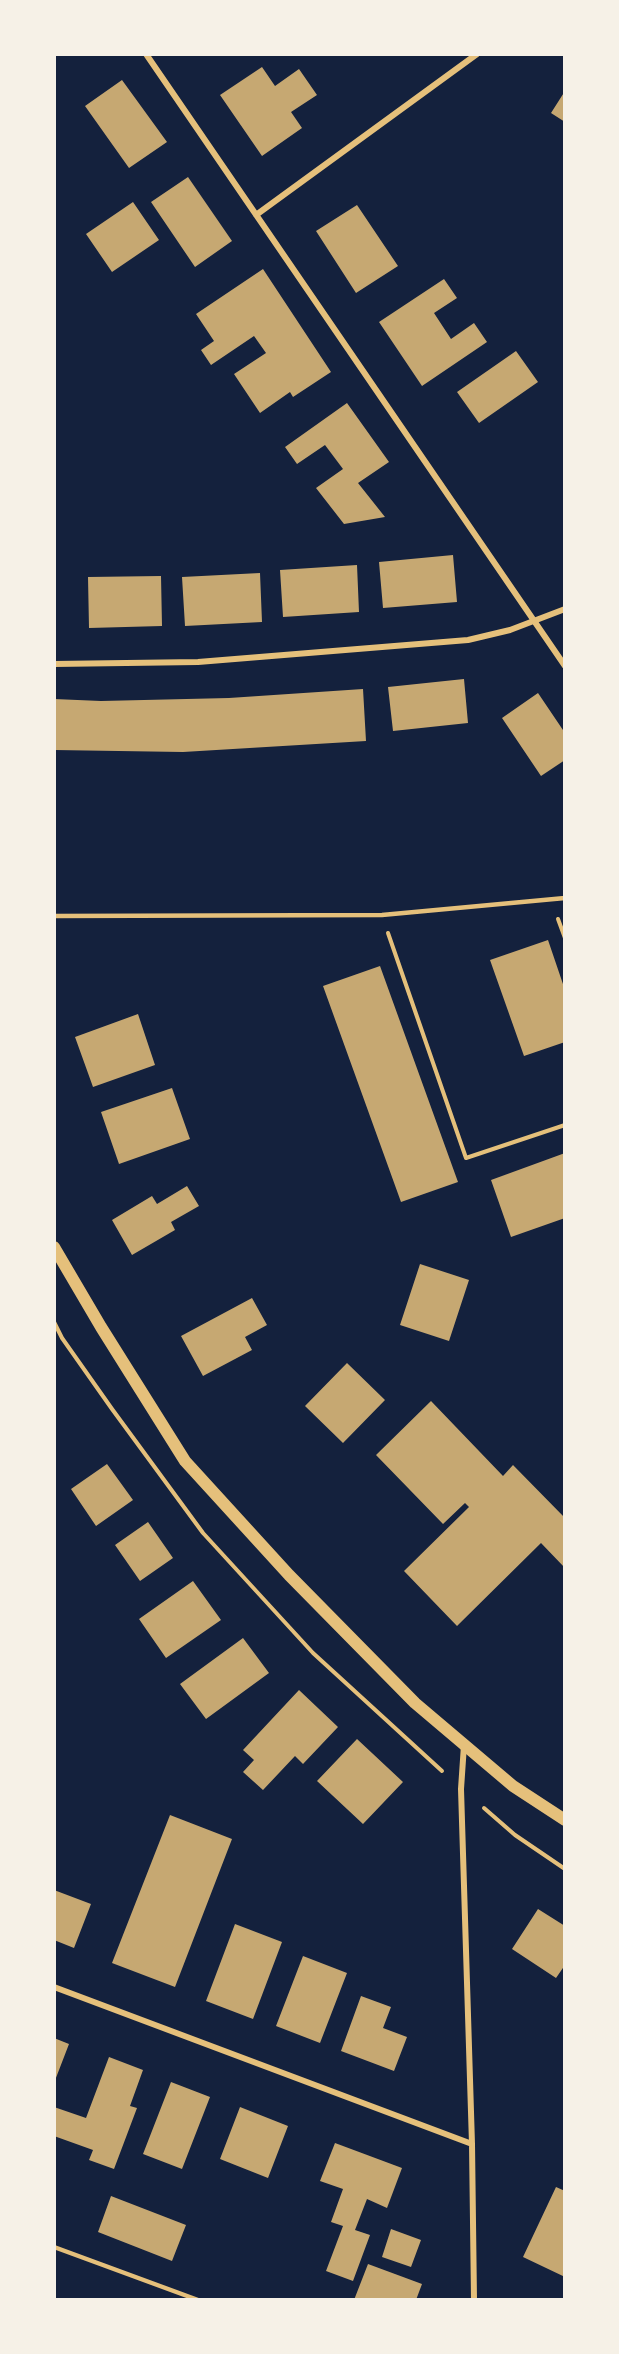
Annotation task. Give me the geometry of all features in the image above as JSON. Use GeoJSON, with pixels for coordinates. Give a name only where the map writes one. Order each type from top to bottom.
{"type":"FeatureCollection","features":[{"type":"Feature","properties":{"kind":"main road"},"geometry":{"type":"LineString","coordinates":[[54,1247],[185,1461],[305,1593],[415,1703],[513,1786],[565,1820]]}},
{"type":"Feature","properties":{"kind":"street"},"geometry":{"type":"LineString","coordinates":[[146,54],[565,666]]}},
{"type":"Feature","properties":{"kind":"street"},"geometry":{"type":"LineString","coordinates":[[256,214],[477,54]]}},
{"type":"Feature","properties":{"kind":"street"},"geometry":{"type":"LineString","coordinates":[[54,664],[198,662],[456,641],[510,630],[565,609]]}},
{"type":"Feature","properties":{"kind":"street"},"geometry":{"type":"LineString","coordinates":[[464,1744],[461,1789],[472,2144],[474,2300]]}},
{"type":"Feature","properties":{"kind":"street"},"geometry":{"type":"LineString","coordinates":[[54,1987],[472,2144]]}},
{"type":"Feature","properties":{"kind":"lane"},"geometry":{"type":"LineString","coordinates":[[54,916],[382,915],[565,898]]}},
{"type":"Feature","properties":{"kind":"lane"},"geometry":{"type":"LineString","coordinates":[[54,2247],[198,2300]]}},
{"type":"Feature","properties":{"kind":"path"},"geometry":{"type":"LineString","coordinates":[[382,915],[466,1158],[565,1125]]}},
{"type":"Feature","properties":{"kind":"building"},"geometry":{"type":"Polygon","coordinates":[[[262,67],[275,86],[299,69],[317,95],[291,112],[302,128],[262,156],[220,95],[262,67]]]}},
{"type":"Feature","properties":{"kind":"building"},"geometry":{"type":"Polygon","coordinates":[[[122,80],[167,142],[129,168],[85,106],[122,80]]]}},
{"type":"Feature","properties":{"kind":"building"},"geometry":{"type":"Polygon","coordinates":[[[565,91],[565,122],[551,113],[565,91]]]}},
{"type":"Feature","properties":{"kind":"building"},"geometry":{"type":"Polygon","coordinates":[[[188,177],[232,241],[195,267],[151,202],[188,177]]]}},
{"type":"Feature","properties":{"kind":"building"},"geometry":{"type":"Polygon","coordinates":[[[133,202],[159,240],[112,272],[86,234],[133,202]]]}},
{"type":"Feature","properties":{"kind":"building"},"geometry":{"type":"Polygon","coordinates":[[[357,205],[398,266],[356,293],[316,231],[357,205]]]}},
{"type":"Feature","properties":{"kind":"building"},"geometry":{"type":"Polygon","coordinates":[[[263,269],[331,372],[293,397],[290,392],[260,413],[234,374],[266,353],[254,336],[211,365],[201,350],[214,341],[196,314],[263,269]]]}},
{"type":"Feature","properties":{"kind":"building"},"geometry":{"type":"Polygon","coordinates":[[[444,279],[457,298],[434,313],[451,339],[474,323],[487,342],[422,386],[379,322],[444,279]]]}},
{"type":"Feature","properties":{"kind":"building"},"geometry":{"type":"Polygon","coordinates":[[[516,351],[538,382],[479,423],[457,392],[516,351]]]}},
{"type":"Feature","properties":{"kind":"building"},"geometry":{"type":"Polygon","coordinates":[[[347,403],[389,462],[358,483],[385,517],[344,524],[316,488],[343,469],[325,445],[297,464],[285,447],[347,403]]]}},
{"type":"Feature","properties":{"kind":"building"},"geometry":{"type":"Polygon","coordinates":[[[453,555],[457,602],[383,608],[379,562],[453,555]]]}},
{"type":"Feature","properties":{"kind":"building"},"geometry":{"type":"Polygon","coordinates":[[[357,565],[359,612],[283,617],[280,570],[357,565]]]}},
{"type":"Feature","properties":{"kind":"building"},"geometry":{"type":"Polygon","coordinates":[[[260,573],[262,622],[185,626],[182,577],[260,573]]]}},
{"type":"Feature","properties":{"kind":"building"},"geometry":{"type":"Polygon","coordinates":[[[161,576],[162,626],[89,628],[88,577],[161,576]]]}},
{"type":"Feature","properties":{"kind":"building"},"geometry":{"type":"Polygon","coordinates":[[[464,679],[468,723],[393,731],[388,687],[464,679]]]}},
{"type":"Feature","properties":{"kind":"building"},"geometry":{"type":"Polygon","coordinates":[[[363,689],[366,741],[183,752],[54,750],[54,699],[101,701],[229,698],[363,689]]]}},
{"type":"Feature","properties":{"kind":"building"},"geometry":{"type":"Polygon","coordinates":[[[538,693],[565,733],[565,760],[541,776],[502,718],[538,693]]]}},
{"type":"Feature","properties":{"kind":"building"},"geometry":{"type":"Polygon","coordinates":[[[548,940],[565,990],[565,1042],[524,1056],[490,960],[548,940]]]}},
{"type":"Feature","properties":{"kind":"building"},"geometry":{"type":"Polygon","coordinates":[[[380,966],[458,1182],[401,1202],[323,986],[380,966]]]}},
{"type":"Feature","properties":{"kind":"building"},"geometry":{"type":"Polygon","coordinates":[[[138,1014],[155,1065],[93,1087],[75,1037],[138,1014]]]}},
{"type":"Feature","properties":{"kind":"building"},"geometry":{"type":"Polygon","coordinates":[[[172,1088],[190,1139],[119,1164],[101,1112],[172,1088]]]}},
{"type":"Feature","properties":{"kind":"building"},"geometry":{"type":"Polygon","coordinates":[[[565,1153],[565,1218],[511,1237],[491,1180],[565,1153]]]}},
{"type":"Feature","properties":{"kind":"building"},"geometry":{"type":"Polygon","coordinates":[[[187,1186],[199,1206],[171,1222],[175,1230],[132,1255],[112,1220],[152,1196],[157,1204],[187,1186]]]}},
{"type":"Feature","properties":{"kind":"building"},"geometry":{"type":"Polygon","coordinates":[[[420,1264],[469,1280],[449,1341],[400,1325],[420,1264]]]}},
{"type":"Feature","properties":{"kind":"building"},"geometry":{"type":"Polygon","coordinates":[[[252,1298],[267,1325],[245,1337],[252,1350],[203,1376],[181,1336],[252,1298]]]}},
{"type":"Feature","properties":{"kind":"building"},"geometry":{"type":"Polygon","coordinates":[[[347,1363],[385,1400],[343,1443],[305,1406],[347,1363]]]}},
{"type":"Feature","properties":{"kind":"building"},"geometry":{"type":"Polygon","coordinates":[[[431,1401],[503,1476],[513,1465],[565,1518],[565,1568],[541,1543],[457,1626],[404,1571],[469,1507],[465,1503],[443,1524],[376,1455],[431,1401]]]}},
{"type":"Feature","properties":{"kind":"building"},"geometry":{"type":"Polygon","coordinates":[[[107,1464],[133,1500],[96,1526],[71,1489],[107,1464]]]}},
{"type":"Feature","properties":{"kind":"building"},"geometry":{"type":"Polygon","coordinates":[[[148,1522],[173,1558],[140,1581],[115,1545],[148,1522]]]}},
{"type":"Feature","properties":{"kind":"building"},"geometry":{"type":"Polygon","coordinates":[[[193,1581],[221,1620],[166,1658],[139,1619],[193,1581]]]}},
{"type":"Feature","properties":{"kind":"building"},"geometry":{"type":"Polygon","coordinates":[[[243,1638],[269,1673],[206,1719],[180,1684],[243,1638]]]}},
{"type":"Feature","properties":{"kind":"building"},"geometry":{"type":"Polygon","coordinates":[[[299,1690],[338,1727],[303,1764],[295,1756],[263,1790],[243,1772],[254,1760],[243,1750],[299,1690]]]}},
{"type":"Feature","properties":{"kind":"building"},"geometry":{"type":"Polygon","coordinates":[[[357,1739],[403,1782],[363,1824],[317,1781],[357,1739]]]}},
{"type":"Feature","properties":{"kind":"building"},"geometry":{"type":"Polygon","coordinates":[[[170,1815],[232,1839],[175,1987],[112,1963],[170,1815]]]}},
{"type":"Feature","properties":{"kind":"building"},"geometry":{"type":"Polygon","coordinates":[[[54,1890],[91,1904],[74,1948],[54,1940],[54,1890]]]}},
{"type":"Feature","properties":{"kind":"building"},"geometry":{"type":"Polygon","coordinates":[[[538,1909],[565,1926],[565,1965],[556,1978],[512,1949],[538,1909]]]}},
{"type":"Feature","properties":{"kind":"building"},"geometry":{"type":"Polygon","coordinates":[[[235,1924],[282,1942],[253,2019],[206,2001],[235,1924]]]}},
{"type":"Feature","properties":{"kind":"building"},"geometry":{"type":"Polygon","coordinates":[[[303,1956],[347,1973],[320,2043],[276,2026],[303,1956]]]}},
{"type":"Feature","properties":{"kind":"building"},"geometry":{"type":"Polygon","coordinates":[[[361,1996],[391,2007],[383,2028],[407,2037],[394,2071],[341,2051],[361,1996]]]}},
{"type":"Feature","properties":{"kind":"building"},"geometry":{"type":"Polygon","coordinates":[[[54,2038],[69,2044],[54,2083],[54,2038]]]}},
{"type":"Feature","properties":{"kind":"building"},"geometry":{"type":"Polygon","coordinates":[[[109,2057],[143,2070],[130,2106],[137,2108],[114,2169],[89,2160],[93,2150],[54,2136],[54,2107],[86,2118],[109,2057]]]}},
{"type":"Feature","properties":{"kind":"building"},"geometry":{"type":"Polygon","coordinates":[[[171,2082],[210,2097],[182,2169],[143,2154],[171,2082]]]}},
{"type":"Feature","properties":{"kind":"building"},"geometry":{"type":"Polygon","coordinates":[[[240,2107],[288,2126],[268,2178],[220,2159],[240,2107]]]}},
{"type":"Feature","properties":{"kind":"building"},"geometry":{"type":"Polygon","coordinates":[[[335,2143],[402,2168],[387,2208],[367,2199],[355,2230],[370,2235],[353,2281],[326,2271],[343,2226],[331,2222],[343,2189],[320,2181],[335,2143]]]}},
{"type":"Feature","properties":{"kind":"building"},"geometry":{"type":"Polygon","coordinates":[[[556,2187],[565,2191],[565,2277],[523,2257],[556,2187]]]}},
{"type":"Feature","properties":{"kind":"building"},"geometry":{"type":"Polygon","coordinates":[[[111,2196],[186,2225],[172,2261],[98,2232],[111,2196]]]}},
{"type":"Feature","properties":{"kind":"building"},"geometry":{"type":"Polygon","coordinates":[[[391,2229],[421,2240],[411,2267],[382,2257],[391,2229]]]}},
{"type":"Feature","properties":{"kind":"building"},"geometry":{"type":"Polygon","coordinates":[[[368,2264],[422,2284],[416,2300],[354,2300],[368,2264]]]}}]}
